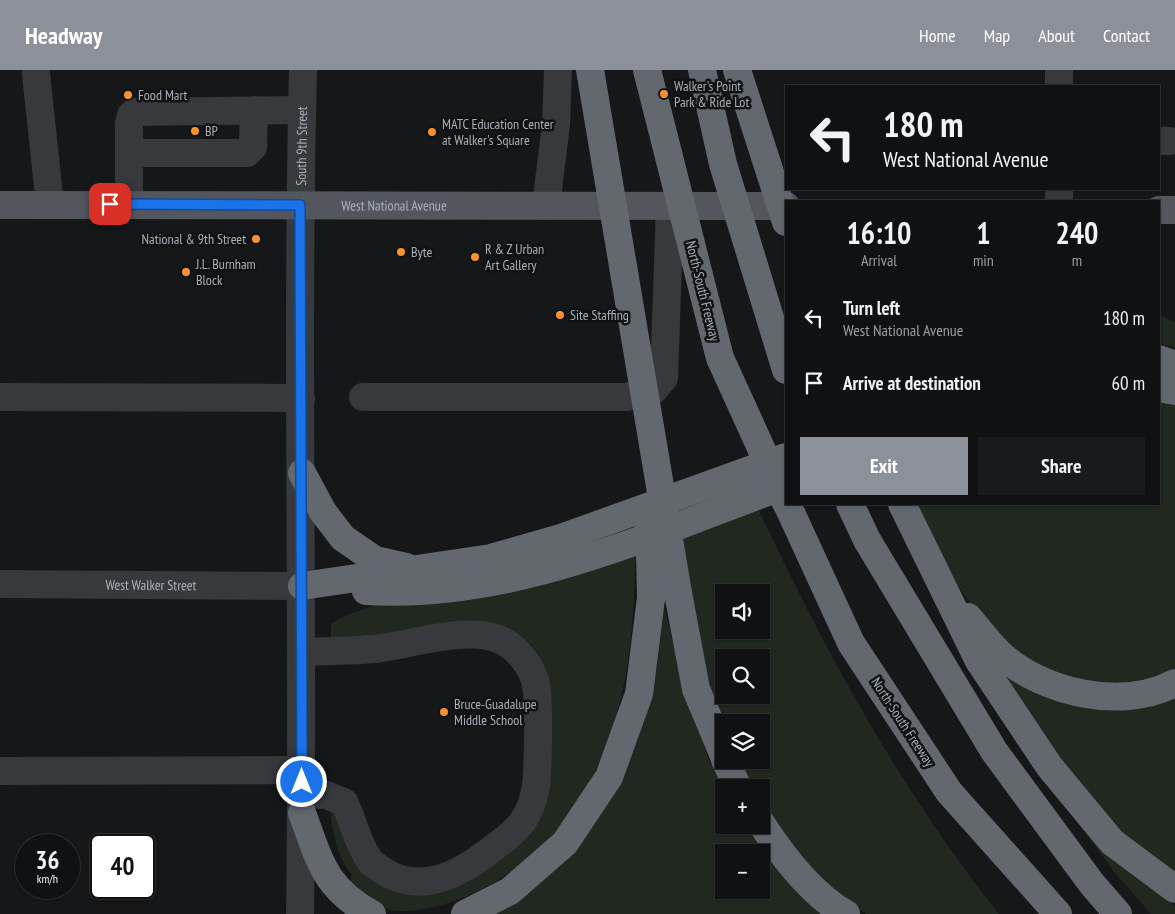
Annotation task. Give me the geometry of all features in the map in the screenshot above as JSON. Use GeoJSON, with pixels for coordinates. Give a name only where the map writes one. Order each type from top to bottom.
{"type":"FeatureCollection","features":[{"type":"Feature","properties":{"kind":"highway"},"geometry":{"type":"LineString","coordinates":[[590,70],[648,418],[696,689],[715,734]]}},
{"type":"Feature","properties":{"kind":"highway","name":"North-South Freeway"},"geometry":{"type":"LineString","coordinates":[[647,70],[720,358],[785,501]]}},
{"type":"Feature","properties":{"kind":"highway"},"geometry":{"type":"LineString","coordinates":[[702,70],[723,164],[785,367]]}},
{"type":"Feature","properties":{"kind":"highway"},"geometry":{"type":"LineString","coordinates":[[737,70],[785,219]]}},
{"type":"Feature","properties":{"kind":"highway"},"geometry":{"type":"LineString","coordinates":[[1160,359],[1175,365]]}},
{"type":"Feature","properties":{"kind":"highway"},"geometry":{"type":"LineString","coordinates":[[1160,388],[1175,391]]}},
{"type":"Feature","properties":{"kind":"highway"},"geometry":{"type":"LineString","coordinates":[[465,914],[510,891],[565,843],[609,778],[639,694],[651,598],[648,418]]}},
{"type":"Feature","properties":{"kind":"highway"},"geometry":{"type":"LineString","coordinates":[[302,586],[491,558],[561,538],[785,457]]}},
{"type":"Feature","properties":{"kind":"highway"},"geometry":{"type":"LineString","coordinates":[[302,472],[323,512],[343,538],[375,560],[419,570]]}},
{"type":"Feature","properties":{"kind":"highway"},"geometry":{"type":"LineString","coordinates":[[302,586],[369,592],[420,591],[504,580],[583,560],[785,485]]}},
{"type":"Feature","properties":{"kind":"highway","name":"North-South Freeway"},"geometry":{"type":"LineString","coordinates":[[787,505],[851,644],[944,784],[1058,914]]}},
{"type":"Feature","properties":{"kind":"highway"},"geometry":{"type":"LineString","coordinates":[[850,505],[867,540],[994,752],[1092,884],[1118,914]]}},
{"type":"Feature","properties":{"kind":"highway"},"geometry":{"type":"LineString","coordinates":[[902,505],[978,661],[1050,766],[1112,842],[1175,889]]}},
{"type":"Feature","properties":{"kind":"highway"},"geometry":{"type":"LineString","coordinates":[[941,584],[999,653],[1041,681],[1080,693],[1103,697],[1136,696],[1175,683]]}},
{"type":"Feature","properties":{"kind":"highway"},"geometry":{"type":"LineString","coordinates":[[302,792],[326,874],[342,895],[372,914]]}},
{"type":"Feature","properties":{"kind":"highway"},"geometry":{"type":"LineString","coordinates":[[768,834],[782,856],[833,906],[846,914]]}},
{"type":"Feature","properties":{"kind":"main road","name":"West National Avenue"},"geometry":{"type":"LineString","coordinates":[[0,204],[785,206]]}},
{"type":"Feature","properties":{"kind":"main road"},"geometry":{"type":"LineString","coordinates":[[1160,210],[1175,210]]}},
{"type":"Feature","properties":{"kind":"street","name":"South 9th Street"},"geometry":{"type":"LineString","coordinates":[[300,914],[302,472],[300,205],[303,70]]}},
{"type":"Feature","properties":{"kind":"street"},"geometry":{"type":"LineString","coordinates":[[546,206],[556,124],[558,70]]}},
{"type":"Feature","properties":{"kind":"street"},"geometry":{"type":"LineString","coordinates":[[1059,70],[1059,85]]}},
{"type":"Feature","properties":{"kind":"street"},"geometry":{"type":"LineString","coordinates":[[36,74],[50,204]]}},
{"type":"Feature","properties":{"kind":"street"},"geometry":{"type":"LineString","coordinates":[[129,153],[247,153],[253,147],[254,110]]}},
{"type":"Feature","properties":{"kind":"street"},"geometry":{"type":"LineString","coordinates":[[130,204],[129,122],[134,112],[302,110]]}},
{"type":"Feature","properties":{"kind":"street"},"geometry":{"type":"LineString","coordinates":[[363,397],[626,397],[653,391],[664,378],[670,206]]}},
{"type":"Feature","properties":{"kind":"street"},"geometry":{"type":"LineString","coordinates":[[0,397],[301,398]]}},
{"type":"Feature","properties":{"kind":"street","name":"West Walker Street"},"geometry":{"type":"LineString","coordinates":[[0,584],[302,586]]}},
{"type":"Feature","properties":{"kind":"street"},"geometry":{"type":"LineString","coordinates":[[0,771],[326,795],[344,802],[357,839],[371,863],[388,874],[408,882],[429,882],[453,874],[477,861],[505,839],[522,822],[532,805],[536,786],[537,701],[535,681],[527,664],[518,653],[498,639],[479,634],[374,649],[302,652]]}},
{"type":"Feature","properties":{"kind":"shaded area"},"geometry":{"type":"Polygon","coordinates":[[[1160,315],[1175,322],[1175,348],[1160,343],[1160,315]]]}},
{"type":"Feature","properties":{"kind":"shaded area"},"geometry":{"type":"Polygon","coordinates":[[[1160,398],[1175,405],[1175,668],[1148,678],[1122,683],[1096,684],[1071,679],[1048,671],[1025,658],[984,621],[954,579],[914,505],[1160,505],[1160,398]]]}},
{"type":"Feature","properties":{"kind":"shaded area"},"geometry":{"type":"Polygon","coordinates":[[[756,504],[836,664],[896,767],[963,866],[999,914],[866,914],[833,891],[770,823],[770,779],[744,779],[739,769],[770,769],[770,714],[721,714],[716,704],[770,704],[770,649],[715,649],[715,701],[704,676],[680,531],[756,504]]]}},
{"type":"Feature","properties":{"kind":"shaded area"},"geometry":{"type":"Polygon","coordinates":[[[636,547],[630,650],[621,700],[614,725],[596,770],[579,800],[559,828],[526,860],[507,874],[463,898],[440,905],[417,910],[394,911],[364,897],[348,885],[352,875],[342,859],[336,844],[330,809],[406,889],[536,819],[529,649],[331,637],[331,624],[354,612],[369,607],[636,547]]]}},
{"type":"Feature","properties":{"kind":"shaded area"},"geometry":{"type":"Polygon","coordinates":[[[664,607],[691,713],[717,779],[715,779],[715,834],[751,834],[759,844],[715,844],[715,899],[770,899],[770,859],[783,876],[828,914],[495,914],[564,857],[661,608],[664,607]]]}},
{"type":"Feature","properties":{"kind":"shaded area"},"geometry":{"type":"Polygon","coordinates":[[[992,656],[1006,670],[1175,692],[1175,874],[1117,829],[1073,781],[992,656]]]}},
{"type":"Feature","properties":{"kind":"shaded area"},"geometry":{"type":"Polygon","coordinates":[[[1073,816],[1116,859],[1175,906],[1175,914],[1151,914],[1115,873],[1073,816]]]}},
{"type":"Feature","properties":{"kind":"place","name":"Walker's Point Park & Ride Lot"},"geometry":{"type":"Point","coordinates":[664,94]}},
{"type":"Feature","properties":{"kind":"place","name":"Food Mart"},"geometry":{"type":"Point","coordinates":[128,95]}},
{"type":"Feature","properties":{"kind":"place","name":"BP"},"geometry":{"type":"Point","coordinates":[195,131]}},
{"type":"Feature","properties":{"kind":"place","name":"MATC Education Center at Walker's Square"},"geometry":{"type":"Point","coordinates":[432,132]}},
{"type":"Feature","properties":{"kind":"place","name":"National & 9th Street"},"geometry":{"type":"Point","coordinates":[256,239]}},
{"type":"Feature","properties":{"kind":"place","name":"Byte"},"geometry":{"type":"Point","coordinates":[401,252]}},
{"type":"Feature","properties":{"kind":"place","name":"R & Z Urban Art Gallery"},"geometry":{"type":"Point","coordinates":[475,257]}},
{"type":"Feature","properties":{"kind":"place","name":"J.L. Burnham Block"},"geometry":{"type":"Point","coordinates":[186,272]}},
{"type":"Feature","properties":{"kind":"place","name":"Site Staffing"},"geometry":{"type":"Point","coordinates":[560,315]}},
{"type":"Feature","properties":{"kind":"place","name":"Bruce-Guadalupe Middle School"},"geometry":{"type":"Point","coordinates":[444,712]}},
{"type":"Feature","properties":{"kind":"route"},"geometry":{"type":"LineString","coordinates":[[110,204],[300,205],[302,782]]}}]}
